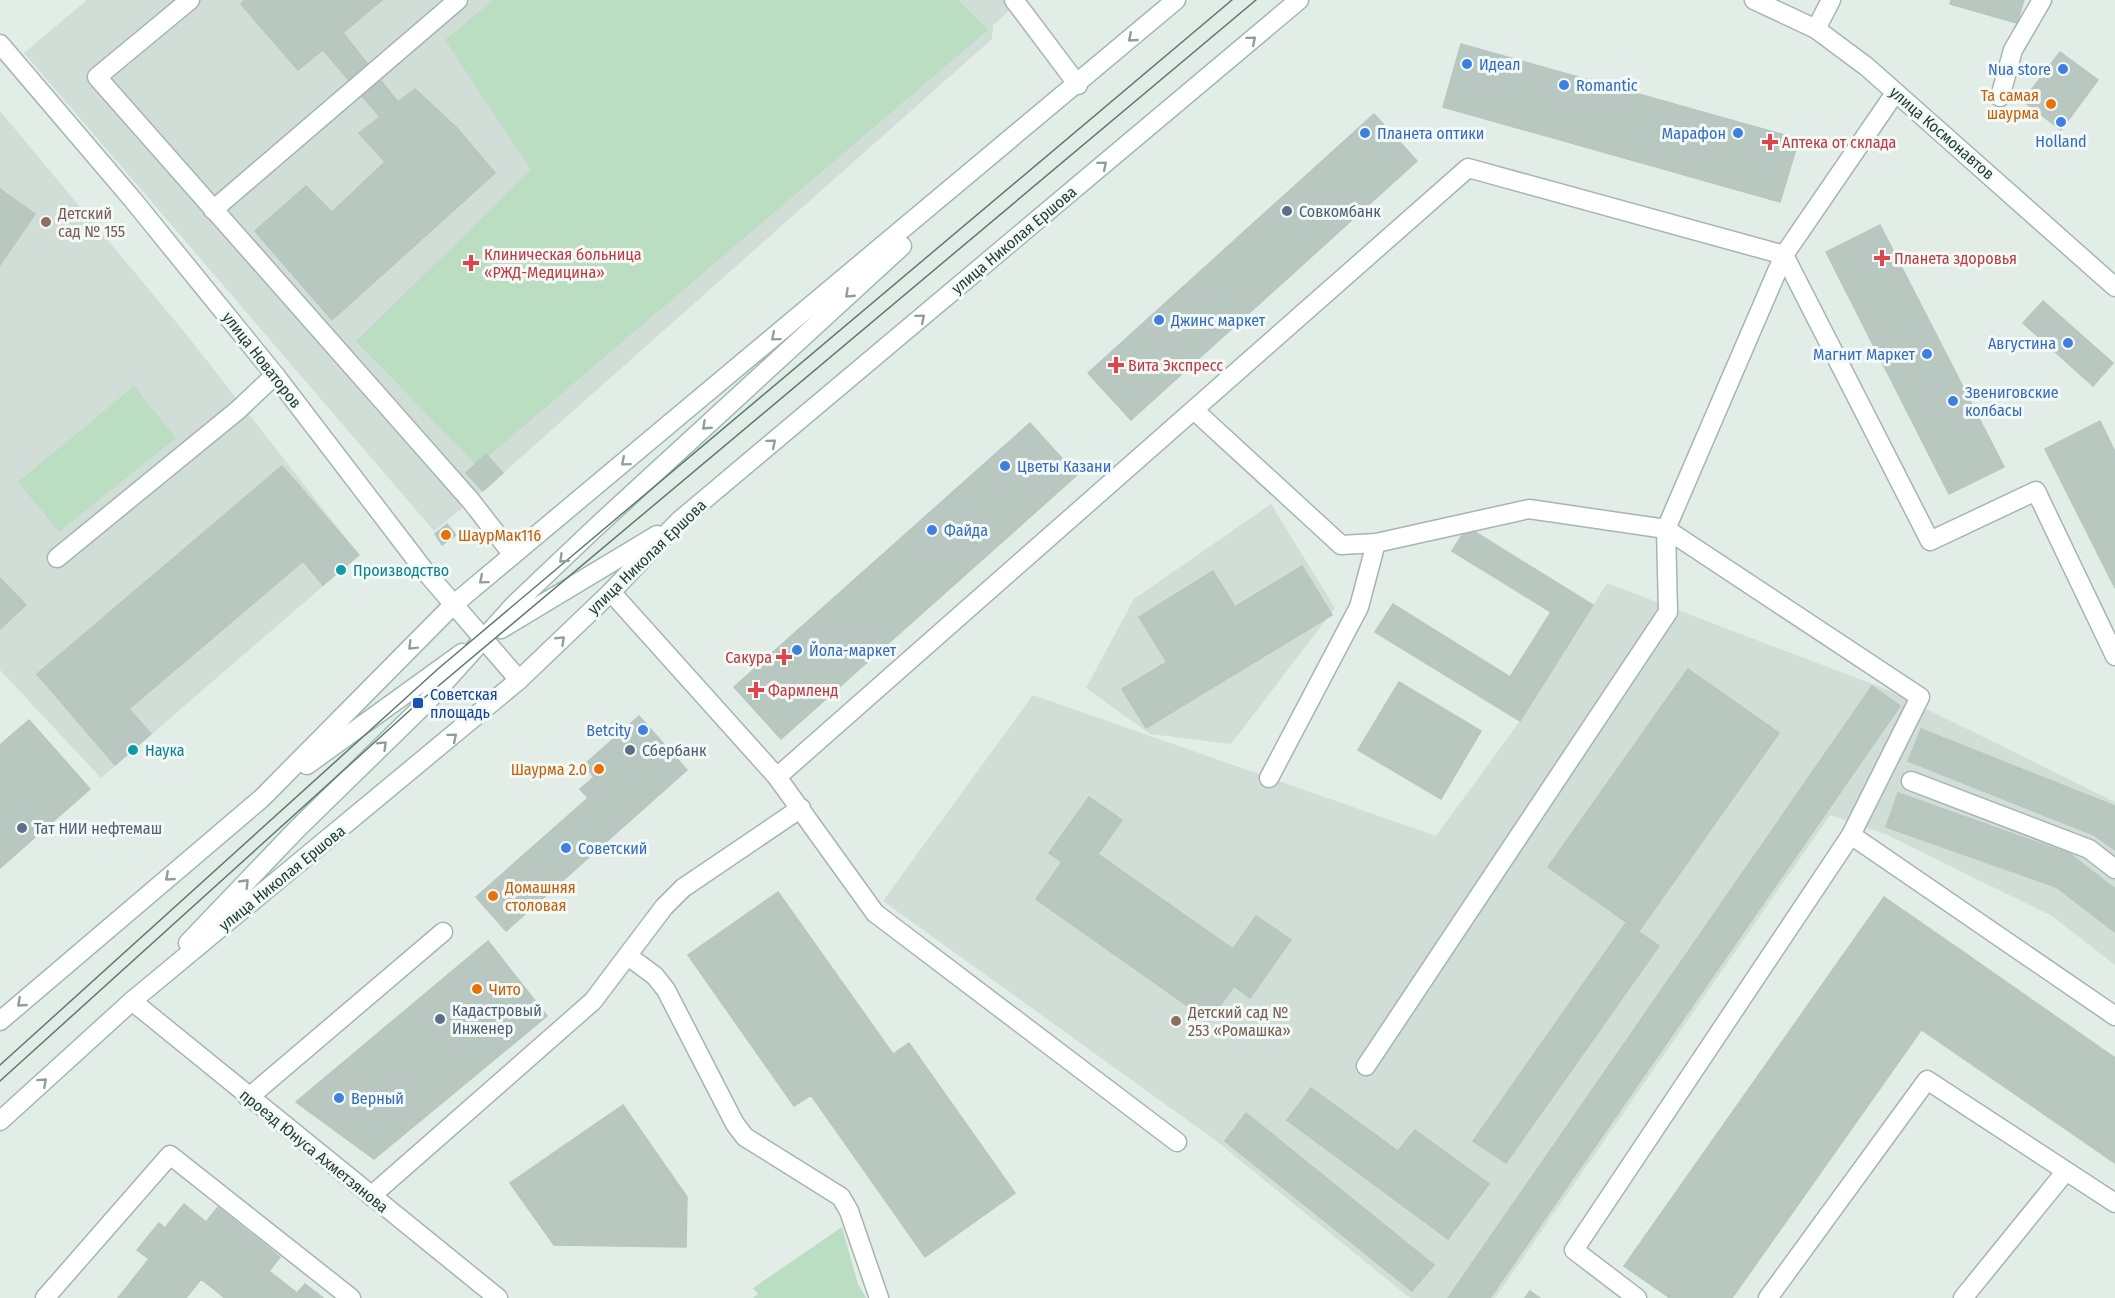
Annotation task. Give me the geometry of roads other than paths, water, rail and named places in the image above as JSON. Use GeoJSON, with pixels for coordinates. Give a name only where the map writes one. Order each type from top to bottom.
{"type":"FeatureCollection","features":[{"type":"Feature","properties":{"kind":"main road"},"geometry":{"type":"LineString","coordinates":[[190,0],[97,77],[471,501],[513,555]]}},
{"type":"Feature","properties":{"kind":"main road"},"geometry":{"type":"LineString","coordinates":[[213,210],[458,0]]}},
{"type":"Feature","properties":{"kind":"main road"},"geometry":{"type":"LineString","coordinates":[[1014,0],[1078,85]]}},
{"type":"Feature","properties":{"kind":"main road"},"geometry":{"type":"LineString","coordinates":[[262,798],[453,605],[1078,85],[1176,0]]}},
{"type":"Feature","properties":{"kind":"main road","name":"улица Николая Ершова"},"geometry":{"type":"LineString","coordinates":[[0,1121],[132,1001],[519,680],[611,592],[679,521],[1299,0]]}},
{"type":"Feature","properties":{"kind":"main road","name":"улица Космонавтов"},"geometry":{"type":"LineString","coordinates":[[1754,0],[1816,29],[1867,67],[2115,287]]}},
{"type":"Feature","properties":{"kind":"main road"},"geometry":{"type":"LineString","coordinates":[[1816,29],[1830,0]]}},
{"type":"Feature","properties":{"kind":"main road"},"geometry":{"type":"LineString","coordinates":[[2000,97],[2013,50],[2042,0]]}},
{"type":"Feature","properties":{"kind":"main road","name":"улица Новаторов"},"geometry":{"type":"LineString","coordinates":[[0,44],[133,200],[275,375],[423,570],[519,680]]}},
{"type":"Feature","properties":{"kind":"main road"},"geometry":{"type":"LineString","coordinates":[[132,1001],[297,829],[426,702],[483,639],[595,528],[1078,85]]}},
{"type":"Feature","properties":{"kind":"main road"},"geometry":{"type":"LineString","coordinates":[[1366,1066],[1668,612],[1666,530],[1784,255],[1895,93]]}},
{"type":"Feature","properties":{"kind":"main road"},"geometry":{"type":"LineString","coordinates":[[777,777],[1468,168],[1784,255],[1930,541],[2036,491],[2115,656]]}},
{"type":"Feature","properties":{"kind":"main road"},"geometry":{"type":"LineString","coordinates":[[57,558],[238,410],[275,375]]}},
{"type":"Feature","properties":{"kind":"main road"},"geometry":{"type":"LineString","coordinates":[[1194,410],[1341,545],[1376,543],[1528,509],[1666,530],[1920,697],[1851,835],[1574,1250],[1637,1298]]}},
{"type":"Feature","properties":{"kind":"main road"},"geometry":{"type":"LineString","coordinates":[[0,1021],[262,798],[439,668],[679,521]]}},
{"type":"Feature","properties":{"kind":"main road"},"geometry":{"type":"LineString","coordinates":[[1269,778],[1359,607],[1376,543]]}},
{"type":"Feature","properties":{"kind":"main road"},"geometry":{"type":"LineString","coordinates":[[611,592],[777,777],[801,808],[861,897],[889,926],[1177,1142]]}},
{"type":"Feature","properties":{"kind":"main road"},"geometry":{"type":"LineString","coordinates":[[1911,781],[2089,849],[2115,869]]}},
{"type":"Feature","properties":{"kind":"main road"},"geometry":{"type":"LineString","coordinates":[[371,1196],[594,1001],[664,907],[683,888],[801,808]]}},
{"type":"Feature","properties":{"kind":"main road"},"geometry":{"type":"LineString","coordinates":[[1851,835],[2115,1016]]}},
{"type":"Feature","properties":{"kind":"main road"},"geometry":{"type":"LineString","coordinates":[[248,1098],[443,932]]}},
{"type":"Feature","properties":{"kind":"main road"},"geometry":{"type":"LineString","coordinates":[[628,956],[655,976],[666,990],[735,1124],[745,1137],[844,1202],[879,1298]]}},
{"type":"Feature","properties":{"kind":"main road","name":"проезд Юнуса Ахметзянова"},"geometry":{"type":"LineString","coordinates":[[132,1001],[248,1098],[498,1298]]}},
{"type":"Feature","properties":{"kind":"main road"},"geometry":{"type":"LineString","coordinates":[[1768,1298],[1927,1080],[2115,1203]]}},
{"type":"Feature","properties":{"kind":"main road"},"geometry":{"type":"LineString","coordinates":[[45,1298],[170,1155],[351,1298]]}},
{"type":"Feature","properties":{"kind":"main road"},"geometry":{"type":"LineString","coordinates":[[1963,1298],[2066,1171]]}},
{"type":"Feature","properties":{"kind":"tram line"},"geometry":{"type":"LineString","coordinates":[[0,1065],[439,668],[1232,0]]}},
{"type":"Feature","properties":{"kind":"tram line"},"geometry":{"type":"LineString","coordinates":[[0,1081],[418,703],[1256,0]]}},
{"type":"Feature","properties":{"kind":"place","name":"Идеал"},"geometry":{"type":"Point","coordinates":[1467,64]}},
{"type":"Feature","properties":{"kind":"place","name":"Nua store"},"geometry":{"type":"Point","coordinates":[2063,69]}},
{"type":"Feature","properties":{"kind":"place","name":"Romantic"},"geometry":{"type":"Point","coordinates":[1564,85]}},
{"type":"Feature","properties":{"kind":"place","name":"Та самая шаурма"},"geometry":{"type":"Point","coordinates":[2051,104]}},
{"type":"Feature","properties":{"kind":"place","name":"Holland"},"geometry":{"type":"Point","coordinates":[2061,122]}},
{"type":"Feature","properties":{"kind":"place","name":"Планета оптики"},"geometry":{"type":"Point","coordinates":[1365,133]}},
{"type":"Feature","properties":{"kind":"place","name":"Марафон"},"geometry":{"type":"Point","coordinates":[1738,133]}},
{"type":"Feature","properties":{"kind":"place","name":"Аптека от склада"},"geometry":{"type":"Point","coordinates":[1770,142]}},
{"type":"Feature","properties":{"kind":"place","name":"Совкомбанк"},"geometry":{"type":"Point","coordinates":[1287,211]}},
{"type":"Feature","properties":{"kind":"place","name":"Детский сад № 155"},"geometry":{"type":"Point","coordinates":[46,222]}},
{"type":"Feature","properties":{"kind":"place","name":"Планета здоровья"},"geometry":{"type":"Point","coordinates":[1882,258]}},
{"type":"Feature","properties":{"kind":"place","name":"Клиническая больница «РЖД-Медицина»"},"geometry":{"type":"Point","coordinates":[471,263]}},
{"type":"Feature","properties":{"kind":"place","name":"Джинс маркет"},"geometry":{"type":"Point","coordinates":[1159,320]}},
{"type":"Feature","properties":{"kind":"place","name":"Августина"},"geometry":{"type":"Point","coordinates":[2068,343]}},
{"type":"Feature","properties":{"kind":"place","name":"Магнит Маркет"},"geometry":{"type":"Point","coordinates":[1927,354]}},
{"type":"Feature","properties":{"kind":"place","name":"Вита Экспресс"},"geometry":{"type":"Point","coordinates":[1116,365]}},
{"type":"Feature","properties":{"kind":"place","name":"Звениговские колбасы"},"geometry":{"type":"Point","coordinates":[1953,401]}},
{"type":"Feature","properties":{"kind":"place","name":"Цветы Казани"},"geometry":{"type":"Point","coordinates":[1005,466]}},
{"type":"Feature","properties":{"kind":"place","name":"Файда"},"geometry":{"type":"Point","coordinates":[932,530]}},
{"type":"Feature","properties":{"kind":"place","name":"ШаурМак116"},"geometry":{"type":"Point","coordinates":[446,535]}},
{"type":"Feature","properties":{"kind":"place","name":"Производство"},"geometry":{"type":"Point","coordinates":[341,570]}},
{"type":"Feature","properties":{"kind":"place","name":"Йола-маркет"},"geometry":{"type":"Point","coordinates":[797,650]}},
{"type":"Feature","properties":{"kind":"place","name":"Сакура"},"geometry":{"type":"Point","coordinates":[784,657]}},
{"type":"Feature","properties":{"kind":"place","name":"Фармленд"},"geometry":{"type":"Point","coordinates":[756,690]}},
{"type":"Feature","properties":{"kind":"place","name":"Советская площадь"},"geometry":{"type":"Point","coordinates":[418,703]}},
{"type":"Feature","properties":{"kind":"place","name":"Betcity"},"geometry":{"type":"Point","coordinates":[643,730]}},
{"type":"Feature","properties":{"kind":"place","name":"Наука"},"geometry":{"type":"Point","coordinates":[133,750]}},
{"type":"Feature","properties":{"kind":"place","name":"Сбербанк"},"geometry":{"type":"Point","coordinates":[630,750]}},
{"type":"Feature","properties":{"kind":"place","name":"Шаурма 2.0"},"geometry":{"type":"Point","coordinates":[599,769]}},
{"type":"Feature","properties":{"kind":"place","name":"Тат НИИ нефтемаш"},"geometry":{"type":"Point","coordinates":[22,828]}},
{"type":"Feature","properties":{"kind":"place","name":"Советский"},"geometry":{"type":"Point","coordinates":[566,848]}},
{"type":"Feature","properties":{"kind":"place","name":"Домашняя столовая"},"geometry":{"type":"Point","coordinates":[493,896]}},
{"type":"Feature","properties":{"kind":"place","name":"Чито"},"geometry":{"type":"Point","coordinates":[477,989]}},
{"type":"Feature","properties":{"kind":"place","name":"Кадастровый Инженер"},"geometry":{"type":"Point","coordinates":[440,1019]}},
{"type":"Feature","properties":{"kind":"place","name":"Детский сад № 253 «Ромашка»"},"geometry":{"type":"Point","coordinates":[1176,1021]}},
{"type":"Feature","properties":{"kind":"place","name":"Верный"},"geometry":{"type":"Point","coordinates":[339,1098]}}]}
